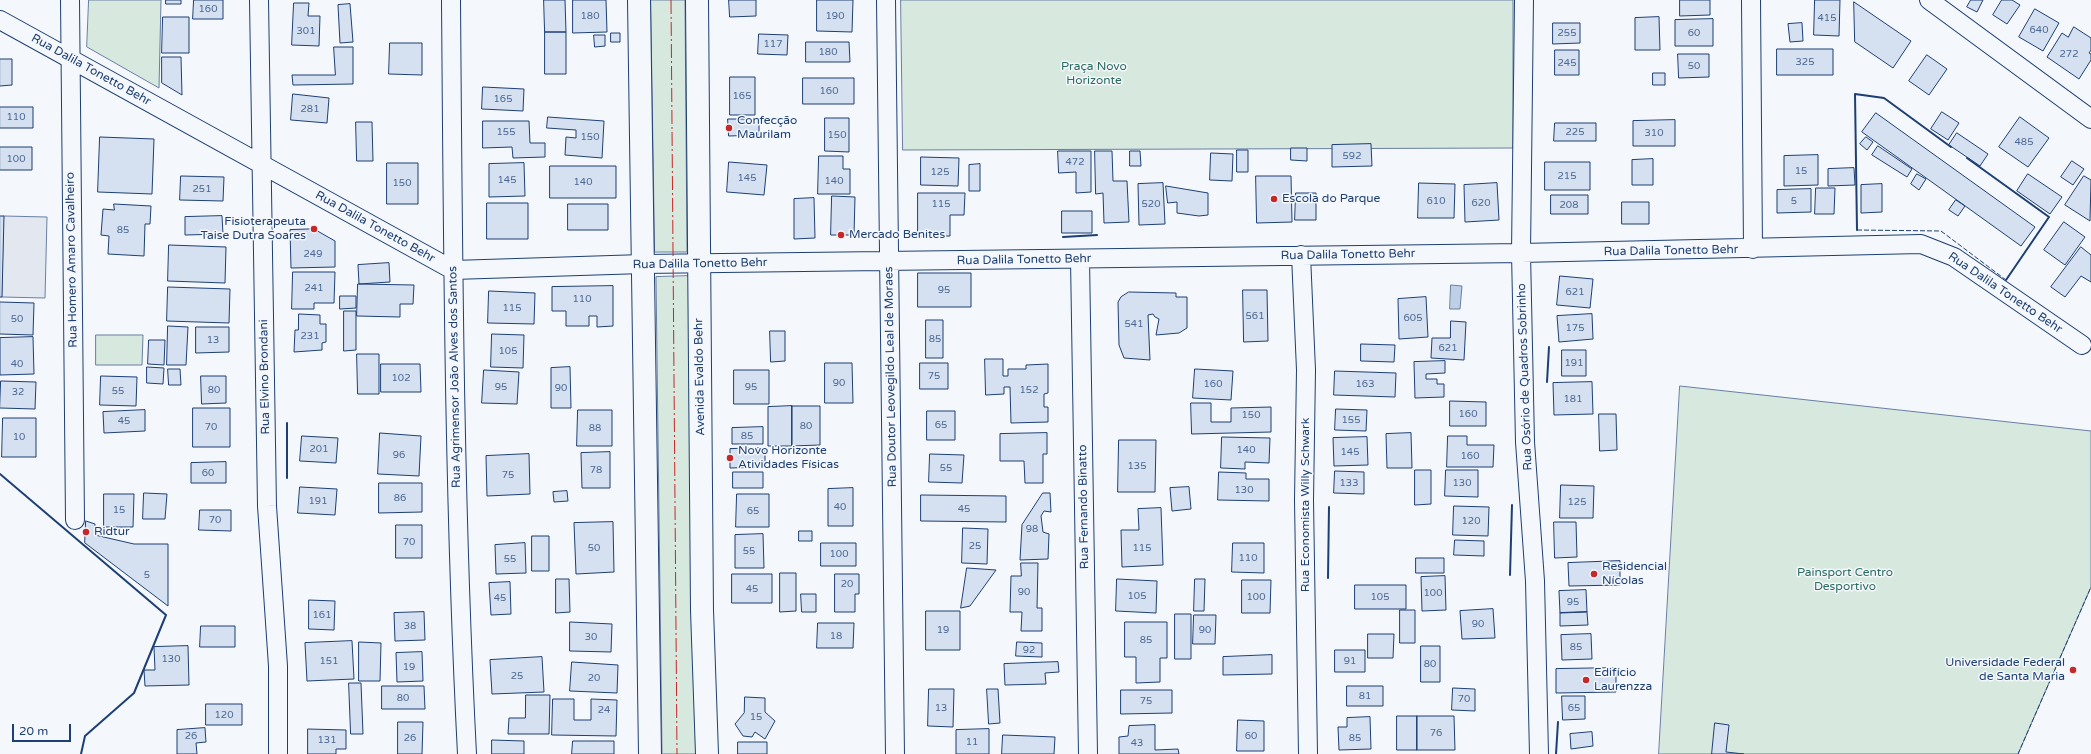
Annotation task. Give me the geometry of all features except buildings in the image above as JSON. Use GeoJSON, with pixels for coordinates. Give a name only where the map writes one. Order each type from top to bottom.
{"type":"FeatureCollection","features":[{"type":"Feature","properties":{"kind":"street","name":"Rua Homero Amaro Cavalheiro"},"geometry":{"type":"LineString","coordinates":[[70,0],[76,520]]}},
{"type":"Feature","properties":{"kind":"street","name":"Rua Elvino Brondani"},"geometry":{"type":"LineString","coordinates":[[259,0],[267,506],[278,666],[278,754]]}},
{"type":"Feature","properties":{"kind":"street","name":"Rua Agrimensor João Alves dos Santos"},"geometry":{"type":"LineString","coordinates":[[451,0],[453,270],[459,607],[467,754]]}},
{"type":"Feature","properties":{"kind":"street"},"geometry":{"type":"LineString","coordinates":[[639,0],[650,754]]}},
{"type":"Feature","properties":{"kind":"street","name":"Avenida Evaldo Behr"},"geometry":{"type":"LineString","coordinates":[[697,0],[702,610],[707,754]]}},
{"type":"Feature","properties":{"kind":"street","name":"Rua Doutor Leovegildo Leal de Moraes"},"geometry":{"type":"LineString","coordinates":[[886,0],[890,262],[894,754]]}},
{"type":"Feature","properties":{"kind":"street","name":"Rua Osório de Quadros Sobrinho"},"geometry":{"type":"LineString","coordinates":[[1524,0],[1521,253],[1525,442],[1535,581],[1539,754]]}},
{"type":"Feature","properties":{"kind":"street"},"geometry":{"type":"LineString","coordinates":[[1751,0],[1753,249]]}},
{"type":"Feature","properties":{"kind":"street"},"geometry":{"type":"LineString","coordinates":[[1929,0],[2091,119]]}},
{"type":"Feature","properties":{"kind":"street","name":"Rua Dalila Tonetto Behr"},"geometry":{"type":"LineString","coordinates":[[0,20],[453,270],[643,264],[1521,253],[1753,249],[1921,244],[1954,257],[2082,345]]}},
{"type":"Feature","properties":{"kind":"street","name":"Rua Economista Willy Schwark"},"geometry":{"type":"LineString","coordinates":[[1301,255],[1306,370],[1304,500],[1308,754]]}},
{"type":"Feature","properties":{"kind":"street","name":"Rua Fernando Binatto"},"geometry":{"type":"LineString","coordinates":[[1080,259],[1088,754]]}},
{"type":"Feature","properties":{"kind":"green space"},"geometry":{"type":"Polygon","coordinates":[[[89,0],[161,0],[159,88],[87,47],[89,0]]]}},
{"type":"Feature","properties":{"kind":"green space"},"geometry":{"type":"Polygon","coordinates":[[[651,0],[685,0],[687,252],[655,252],[651,0]]]}},
{"type":"Feature","properties":{"kind":"green space","name":"Praça Novo Horizonte"},"geometry":{"type":"Polygon","coordinates":[[[901,0],[1513,0],[1513,148],[903,150],[901,0]]]}},
{"type":"Feature","properties":{"kind":"green space"},"geometry":{"type":"Polygon","coordinates":[[[689,276],[696,754],[662,754],[656,277],[689,276]]]}},
{"type":"Feature","properties":{"kind":"green space"},"geometry":{"type":"Polygon","coordinates":[[[96,335],[143,335],[142,365],[96,365],[96,335]]]}},
{"type":"Feature","properties":{"kind":"green space","name":"Painsport Centro Desportivo"},"geometry":{"type":"Polygon","coordinates":[[[1680,386],[2091,431],[2091,587],[2018,754],[1659,754],[1680,386]]]}},
{"type":"Feature","properties":{"kind":"shaded area"},"geometry":{"type":"Polygon","coordinates":[[[4,216],[47,217],[45,298],[2,297],[4,216]]]}},
{"type":"Feature","properties":{"kind":"water"},"geometry":{"type":"Polygon","coordinates":[[[1451,285],[1462,286],[1460,309],[1450,309],[1451,285]]]}},
{"type":"Feature","properties":{"kind":"fence"},"geometry":{"type":"LineString","coordinates":[[1857,230],[1941,231],[2006,280]]}},
{"type":"Feature","properties":{"kind":"fence"},"geometry":{"type":"LineString","coordinates":[[2018,754],[2091,587]]}},
{"type":"Feature","properties":{"kind":"wall"},"geometry":{"type":"LineString","coordinates":[[1857,230],[1855,94],[1884,98],[1951,147]]}},
{"type":"Feature","properties":{"kind":"wall"},"geometry":{"type":"LineString","coordinates":[[1967,158],[2049,217],[2006,280]]}},
{"type":"Feature","properties":{"kind":"wall"},"geometry":{"type":"LineString","coordinates":[[1063,237],[1097,235]]}},
{"type":"Feature","properties":{"kind":"wall"},"geometry":{"type":"LineString","coordinates":[[1547,382],[1549,347]]}},
{"type":"Feature","properties":{"kind":"wall"},"geometry":{"type":"LineString","coordinates":[[287,423],[287,478]]}},
{"type":"Feature","properties":{"kind":"wall"},"geometry":{"type":"LineString","coordinates":[[0,474],[166,615],[134,693],[85,736],[81,754]]}},
{"type":"Feature","properties":{"kind":"wall"},"geometry":{"type":"LineString","coordinates":[[1510,575],[1512,505]]}},
{"type":"Feature","properties":{"kind":"wall"},"geometry":{"type":"LineString","coordinates":[[1328,578],[1329,507]]}},
{"type":"Feature","properties":{"kind":"wall"},"geometry":{"type":"LineString","coordinates":[[1556,754],[1558,722]]}},
{"type":"Feature","properties":{"kind":"power"},"geometry":{"type":"LineString","coordinates":[[671,0],[677,754]]}},
{"type":"Feature","properties":{"kind":"place","name":"Confecção Maurilam"},"geometry":{"type":"Point","coordinates":[729,128]}},
{"type":"Feature","properties":{"kind":"place","name":"Escola do Parque"},"geometry":{"type":"Point","coordinates":[1274,199]}},
{"type":"Feature","properties":{"kind":"place","name":"Fisioterapeuta Taise Dutra Soares"},"geometry":{"type":"Point","coordinates":[314,229]}},
{"type":"Feature","properties":{"kind":"place","name":"Mercado Benites"},"geometry":{"type":"Point","coordinates":[841,235]}},
{"type":"Feature","properties":{"kind":"place","name":"Novo Horizonte Atividades Físicas"},"geometry":{"type":"Point","coordinates":[730,458]}},
{"type":"Feature","properties":{"kind":"place","name":"Ridtur"},"geometry":{"type":"Point","coordinates":[86,532]}},
{"type":"Feature","properties":{"kind":"place","name":"Residencial Nícolas"},"geometry":{"type":"Point","coordinates":[1594,574]}},
{"type":"Feature","properties":{"kind":"place","name":"Universidade Federal de Santa Maria"},"geometry":{"type":"Point","coordinates":[2073,670]}},
{"type":"Feature","properties":{"kind":"place","name":"Edifício Laurenzza"},"geometry":{"type":"Point","coordinates":[1586,680]}}]}
